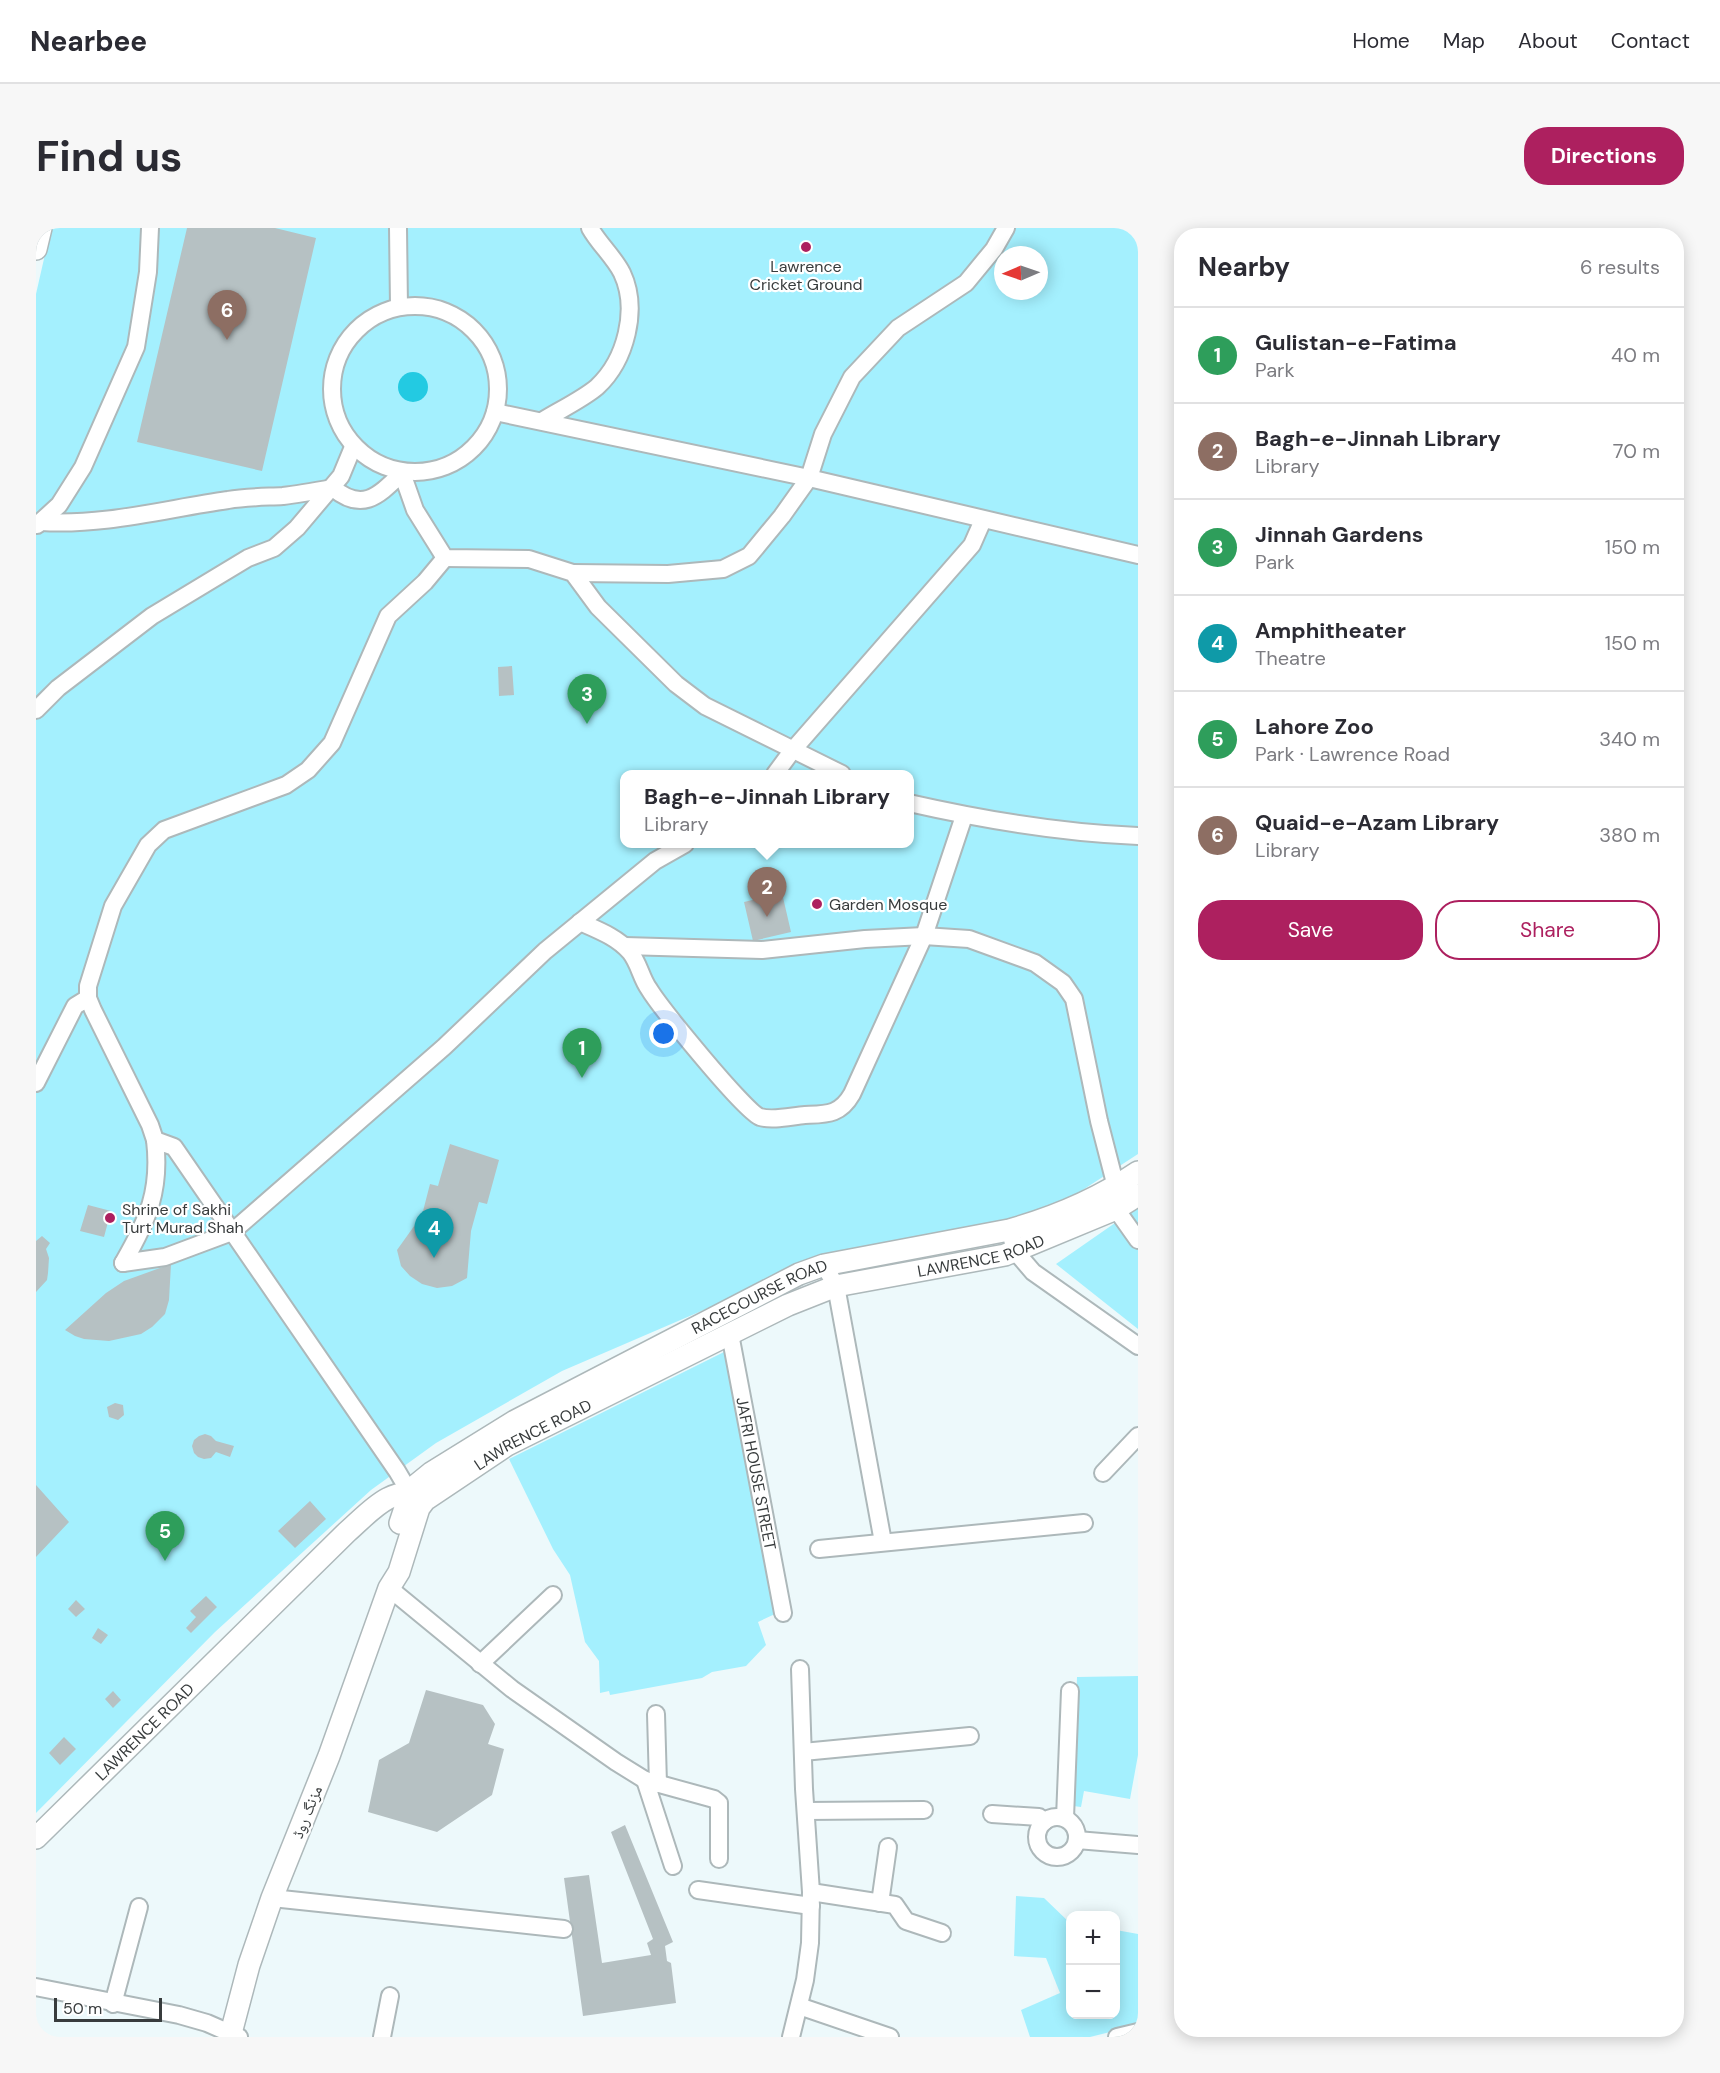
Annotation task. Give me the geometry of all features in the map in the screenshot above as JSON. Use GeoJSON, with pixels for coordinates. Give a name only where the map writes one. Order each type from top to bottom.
{"type":"FeatureCollection","features":[{"type":"Feature","properties":{"kind":"main road"},"geometry":{"type":"LineString","coordinates":[[36,249],[41,228]]}},
{"type":"Feature","properties":{"kind":"main road","name":"RACECOURSE ROAD"},"geometry":{"type":"LineString","coordinates":[[418,1497],[415,1486],[431,1473],[515,1421],[799,1274],[824,1265],[1010,1230],[1068,1211],[1124,1198],[1138,1172]]}},
{"type":"Feature","properties":{"kind":"main road","name":"LAWRENCE ROAD"},"geometry":{"type":"LineString","coordinates":[[36,1838],[347,1532],[394,1494],[418,1497],[507,1445],[788,1305],[836,1286],[1005,1255],[1124,1198]]}},
{"type":"Feature","properties":{"kind":"main road","name":"مزنگ روڈ"},"geometry":{"type":"LineString","coordinates":[[389,1588],[388,1567],[400,1523],[418,1497]]}},
{"type":"Feature","properties":{"kind":"main road","name":"مزنگ روڈ"},"geometry":{"type":"LineString","coordinates":[[233,2036],[249,1965],[272,1898],[329,1756],[389,1588],[399,1572],[419,1508],[418,1497]]}},
{"type":"Feature","properties":{"kind":"main road"},"geometry":{"type":"LineString","coordinates":[[372,1511],[385,1510],[394,1515],[400,1523]]}},
{"type":"Feature","properties":{"kind":"street"},"geometry":{"type":"LineString","coordinates":[[39,524],[58,505],[83,467],[136,347],[148,272],[150,228]]}},
{"type":"Feature","properties":{"kind":"street"},"geometry":{"type":"LineString","coordinates":[[398,228],[399,307]]}},
{"type":"Feature","properties":{"kind":"street"},"geometry":{"type":"LineString","coordinates":[[542,421],[597,387],[618,360],[627,330],[630,310],[627,284],[621,270],[590,228]]}},
{"type":"Feature","properties":{"kind":"street"},"geometry":{"type":"LineString","coordinates":[[445,558],[528,560],[573,573],[668,574],[723,569],[749,556],[809,478],[823,434],[852,377],[898,327],[966,283],[994,249],[1006,228]]}},
{"type":"Feature","properties":{"kind":"street"},"geometry":{"type":"LineString","coordinates":[[420,306],[441,310],[460,319],[476,333],[489,350],[496,370],[498,391],[495,412],[482,439],[460,460],[432,472],[402,473],[375,464],[353,447],[340,428],[333,407],[331,385],[335,363],[345,343],[359,326],[378,314],[399,307],[420,306]]}},
{"type":"Feature","properties":{"kind":"street"},"geometry":{"type":"LineString","coordinates":[[495,412],[809,478],[1138,555]]}},
{"type":"Feature","properties":{"kind":"street"},"geometry":{"type":"LineString","coordinates":[[36,710],[58,688],[152,616],[248,558],[274,548],[297,528],[333,488],[341,476],[353,447]]}},
{"type":"Feature","properties":{"kind":"street"},"geometry":{"type":"LineString","coordinates":[[333,488],[344,498],[360,501],[381,494],[402,473]]}},
{"type":"Feature","properties":{"kind":"street"},"geometry":{"type":"LineString","coordinates":[[402,473],[415,510],[445,558]]}},
{"type":"Feature","properties":{"kind":"street"},"geometry":{"type":"LineString","coordinates":[[39,524],[121,519],[230,499],[285,495],[333,488]]}},
{"type":"Feature","properties":{"kind":"street"},"geometry":{"type":"LineString","coordinates":[[778,770],[972,545],[983,520]]}},
{"type":"Feature","properties":{"kind":"street"},"geometry":{"type":"LineString","coordinates":[[445,558],[425,582],[388,616],[332,743],[308,770],[286,785],[164,830],[148,845],[113,906],[88,986],[88,998],[150,1125],[155,1140],[157,1180],[140,1235],[123,1263],[165,1257],[232,1232],[444,1047],[545,951],[655,861],[677,848]]}},
{"type":"Feature","properties":{"kind":"street"},"geometry":{"type":"LineString","coordinates":[[573,573],[598,607],[676,684],[705,706],[833,770]]}},
{"type":"Feature","properties":{"kind":"street"},"geometry":{"type":"LineString","coordinates":[[914,804],[964,816],[1095,833],[1138,836]]}},
{"type":"Feature","properties":{"kind":"street"},"geometry":{"type":"LineString","coordinates":[[580,922],[625,946],[633,955],[650,992],[747,1108],[761,1117],[768,1118],[833,1113],[847,1103],[924,936],[964,816]]}},
{"type":"Feature","properties":{"kind":"street"},"geometry":{"type":"LineString","coordinates":[[625,946],[762,951],[855,940],[924,936],[969,939],[1035,963],[1063,983],[1074,999],[1099,1121],[1138,1240]]}},
{"type":"Feature","properties":{"kind":"street"},"geometry":{"type":"LineString","coordinates":[[36,1083],[75,1006],[88,998]]}},
{"type":"Feature","properties":{"kind":"street"},"geometry":{"type":"LineString","coordinates":[[155,1140],[174,1147],[397,1471],[418,1497]]}},
{"type":"Feature","properties":{"kind":"street"},"geometry":{"type":"LineString","coordinates":[[1010,1230],[1016,1251],[1033,1272],[1138,1346]]}},
{"type":"Feature","properties":{"kind":"street"},"geometry":{"type":"LineString","coordinates":[[824,1265],[836,1286],[883,1542]]}},
{"type":"Feature","properties":{"kind":"street","name":"JAFRI HOUSE STREET"},"geometry":{"type":"LineString","coordinates":[[730,1334],[783,1613]]}},
{"type":"Feature","properties":{"kind":"street"},"geometry":{"type":"LineString","coordinates":[[1103,1473],[1138,1436]]}},
{"type":"Feature","properties":{"kind":"street"},"geometry":{"type":"LineString","coordinates":[[819,1549],[1084,1522]]}},
{"type":"Feature","properties":{"kind":"street"},"geometry":{"type":"LineString","coordinates":[[389,1588],[512,1689],[652,1782],[714,1799],[719,1803],[719,1858]]}},
{"type":"Feature","properties":{"kind":"street"},"geometry":{"type":"LineString","coordinates":[[480,1664],[553,1595]]}},
{"type":"Feature","properties":{"kind":"street"},"geometry":{"type":"LineString","coordinates":[[791,2037],[810,1943],[811,1899],[800,1669]]}},
{"type":"Feature","properties":{"kind":"street"},"geometry":{"type":"LineString","coordinates":[[1065,1818],[1070,1691]]}},
{"type":"Feature","properties":{"kind":"street"},"geometry":{"type":"LineString","coordinates":[[656,1714],[652,1782],[673,1866]]}},
{"type":"Feature","properties":{"kind":"street"},"geometry":{"type":"LineString","coordinates":[[803,1752],[970,1736]]}},
{"type":"Feature","properties":{"kind":"street"},"geometry":{"type":"LineString","coordinates":[[806,1810],[924,1810]]}},
{"type":"Feature","properties":{"kind":"street"},"geometry":{"type":"LineString","coordinates":[[992,1814],[1040,1817],[1044,1822]]}},
{"type":"Feature","properties":{"kind":"street"},"geometry":{"type":"LineString","coordinates":[[1052,1818],[1065,1818],[1075,1827],[1077,1840],[1074,1848],[1059,1857],[1050,1856],[1038,1843],[1038,1834],[1044,1822],[1052,1818]]}},
{"type":"Feature","properties":{"kind":"street"},"geometry":{"type":"LineString","coordinates":[[1077,1840],[1138,1845]]}},
{"type":"Feature","properties":{"kind":"street"},"geometry":{"type":"LineString","coordinates":[[880,1903],[888,1847]]}},
{"type":"Feature","properties":{"kind":"street"},"geometry":{"type":"LineString","coordinates":[[698,1890],[895,1905],[906,1921],[942,1934]]}},
{"type":"Feature","properties":{"kind":"street"},"geometry":{"type":"LineString","coordinates":[[272,1898],[564,1929]]}},
{"type":"Feature","properties":{"kind":"street"},"geometry":{"type":"LineString","coordinates":[[113,2004],[139,1907]]}},
{"type":"Feature","properties":{"kind":"street"},"geometry":{"type":"LineString","coordinates":[[36,1987],[113,2004],[179,2015],[233,2036]]}},
{"type":"Feature","properties":{"kind":"street"},"geometry":{"type":"LineString","coordinates":[[382,2037],[390,1996]]}},
{"type":"Feature","properties":{"kind":"street"},"geometry":{"type":"LineString","coordinates":[[799,2006],[890,2037]]}},
{"type":"Feature","properties":{"kind":"street"},"geometry":{"type":"LineString","coordinates":[[1117,2037],[1138,2032]]}},
{"type":"Feature","properties":{"kind":"shaded area"},"geometry":{"type":"Polygon","coordinates":[[[51,228],[1138,228],[1138,1154],[1075,1195],[1009,1220],[829,1253],[562,1371],[436,1443],[371,1490],[215,1632],[36,1813],[36,294],[51,228]]]}},
{"type":"Feature","properties":{"kind":"shaded area"},"geometry":{"type":"Polygon","coordinates":[[[413,372],[424,376],[428,387],[424,398],[413,402],[402,398],[398,387],[402,376],[413,372]]]}},
{"type":"Feature","properties":{"kind":"shaded area"},"geometry":{"type":"Polygon","coordinates":[[[1138,1207],[1138,1329],[1056,1264],[1138,1207]]]}},
{"type":"Feature","properties":{"kind":"shaded area"},"geometry":{"type":"Polygon","coordinates":[[[728,1350],[775,1614],[758,1622],[766,1645],[746,1666],[712,1672],[702,1678],[610,1695],[609,1691],[600,1693],[599,1661],[585,1642],[570,1575],[553,1549],[509,1459],[728,1350]]]}},
{"type":"Feature","properties":{"kind":"shaded area"},"geometry":{"type":"Polygon","coordinates":[[[1138,1676],[1138,1755],[1130,1799],[1084,1791],[1081,1807],[1073,1806],[1077,1677],[1138,1676]]]}},
{"type":"Feature","properties":{"kind":"shaded area"},"geometry":{"type":"Polygon","coordinates":[[[1016,1896],[1044,1898],[1066,1919],[1066,2019],[1120,2019],[1120,1931],[1138,1934],[1138,2025],[1090,2037],[1030,2037],[1021,2010],[1060,1993],[1046,1958],[1014,1956],[1016,1896]]]}},
{"type":"Feature","properties":{"kind":"building"},"geometry":{"type":"Polygon","coordinates":[[[187,228],[275,228],[316,238],[262,471],[137,442],[187,228]]]}},
{"type":"Feature","properties":{"kind":"building"},"geometry":{"type":"Polygon","coordinates":[[[512,666],[514,695],[499,696],[498,667],[512,666]]]}},
{"type":"Feature","properties":{"kind":"building"},"geometry":{"type":"Polygon","coordinates":[[[782,893],[791,932],[753,941],[744,902],[782,893]]]}},
{"type":"Feature","properties":{"kind":"building"},"geometry":{"type":"Polygon","coordinates":[[[450,1144],[499,1160],[487,1204],[479,1202],[471,1231],[467,1278],[452,1286],[437,1288],[422,1284],[410,1276],[401,1266],[397,1250],[422,1215],[430,1184],[438,1186],[450,1144]]]}},
{"type":"Feature","properties":{"kind":"building"},"geometry":{"type":"Polygon","coordinates":[[[88,1205],[111,1211],[104,1237],[80,1231],[88,1205]]]}},
{"type":"Feature","properties":{"kind":"building"},"geometry":{"type":"Polygon","coordinates":[[[42,1236],[50,1243],[46,1249],[49,1258],[48,1273],[47,1280],[36,1292],[36,1241],[42,1236]]]}},
{"type":"Feature","properties":{"kind":"building"},"geometry":{"type":"Polygon","coordinates":[[[171,1264],[169,1300],[165,1314],[141,1334],[109,1341],[84,1339],[65,1330],[106,1293],[124,1281],[171,1264]]]}},
{"type":"Feature","properties":{"kind":"building"},"geometry":{"type":"Polygon","coordinates":[[[115,1403],[123,1405],[124,1415],[118,1420],[109,1417],[107,1407],[115,1403]]]}},
{"type":"Feature","properties":{"kind":"building"},"geometry":{"type":"Polygon","coordinates":[[[205,1434],[216,1441],[234,1446],[230,1457],[216,1452],[211,1458],[198,1457],[192,1446],[194,1440],[205,1434]]]}},
{"type":"Feature","properties":{"kind":"building"},"geometry":{"type":"Polygon","coordinates":[[[36,1485],[69,1522],[36,1557],[36,1485]]]}},
{"type":"Feature","properties":{"kind":"building"},"geometry":{"type":"Polygon","coordinates":[[[310,1501],[326,1519],[295,1548],[278,1531],[310,1501]]]}},
{"type":"Feature","properties":{"kind":"building"},"geometry":{"type":"Polygon","coordinates":[[[206,1596],[217,1607],[191,1633],[186,1628],[196,1617],[190,1611],[206,1596]]]}},
{"type":"Feature","properties":{"kind":"building"},"geometry":{"type":"Polygon","coordinates":[[[76,1600],[85,1609],[76,1617],[68,1609],[76,1600]]]}},
{"type":"Feature","properties":{"kind":"building"},"geometry":{"type":"Polygon","coordinates":[[[98,1628],[108,1635],[101,1644],[92,1638],[98,1628]]]}},
{"type":"Feature","properties":{"kind":"building"},"geometry":{"type":"Polygon","coordinates":[[[426,1690],[483,1705],[495,1724],[488,1744],[504,1749],[492,1795],[437,1832],[368,1812],[379,1760],[409,1743],[426,1690]]]}},
{"type":"Feature","properties":{"kind":"building"},"geometry":{"type":"Polygon","coordinates":[[[113,1691],[121,1700],[113,1708],[105,1699],[113,1691]]]}},
{"type":"Feature","properties":{"kind":"building"},"geometry":{"type":"Polygon","coordinates":[[[64,1737],[76,1749],[60,1765],[49,1753],[64,1737]]]}},
{"type":"Feature","properties":{"kind":"building"},"geometry":{"type":"Polygon","coordinates":[[[625,1825],[673,1942],[665,1946],[667,1961],[671,1963],[676,2003],[583,2016],[564,1878],[589,1875],[602,1963],[651,1955],[647,1943],[653,1939],[611,1832],[625,1825]]]}},
{"type":"Feature","properties":{"kind":"place","name":"Lawrence Cricket Ground"},"geometry":{"type":"Point","coordinates":[806,247]}},
{"type":"Feature","properties":{"kind":"place","name":"Quaid-e-Azam Library"},"geometry":{"type":"Point","coordinates":[227,340]}},
{"type":"Feature","properties":{"kind":"place","name":"Jinnah Gardens"},"geometry":{"type":"Point","coordinates":[587,724]}},
{"type":"Feature","properties":{"kind":"place","name":"Garden Mosque"},"geometry":{"type":"Point","coordinates":[817,904]}},
{"type":"Feature","properties":{"kind":"place","name":"Bagh-e-Jinnah Library"},"geometry":{"type":"Point","coordinates":[767,917]}},
{"type":"Feature","properties":{"kind":"place","name":"Gulistan-e-Fatima"},"geometry":{"type":"Point","coordinates":[582,1078]}},
{"type":"Feature","properties":{"kind":"place","name":"Shrine of Sakhi Turt Murad Shah"},"geometry":{"type":"Point","coordinates":[110,1218]}},
{"type":"Feature","properties":{"kind":"place","name":"Amphitheater"},"geometry":{"type":"Point","coordinates":[434,1258]}},
{"type":"Feature","properties":{"kind":"place","name":"Lahore Zoo"},"geometry":{"type":"Point","coordinates":[165,1561]}}]}
